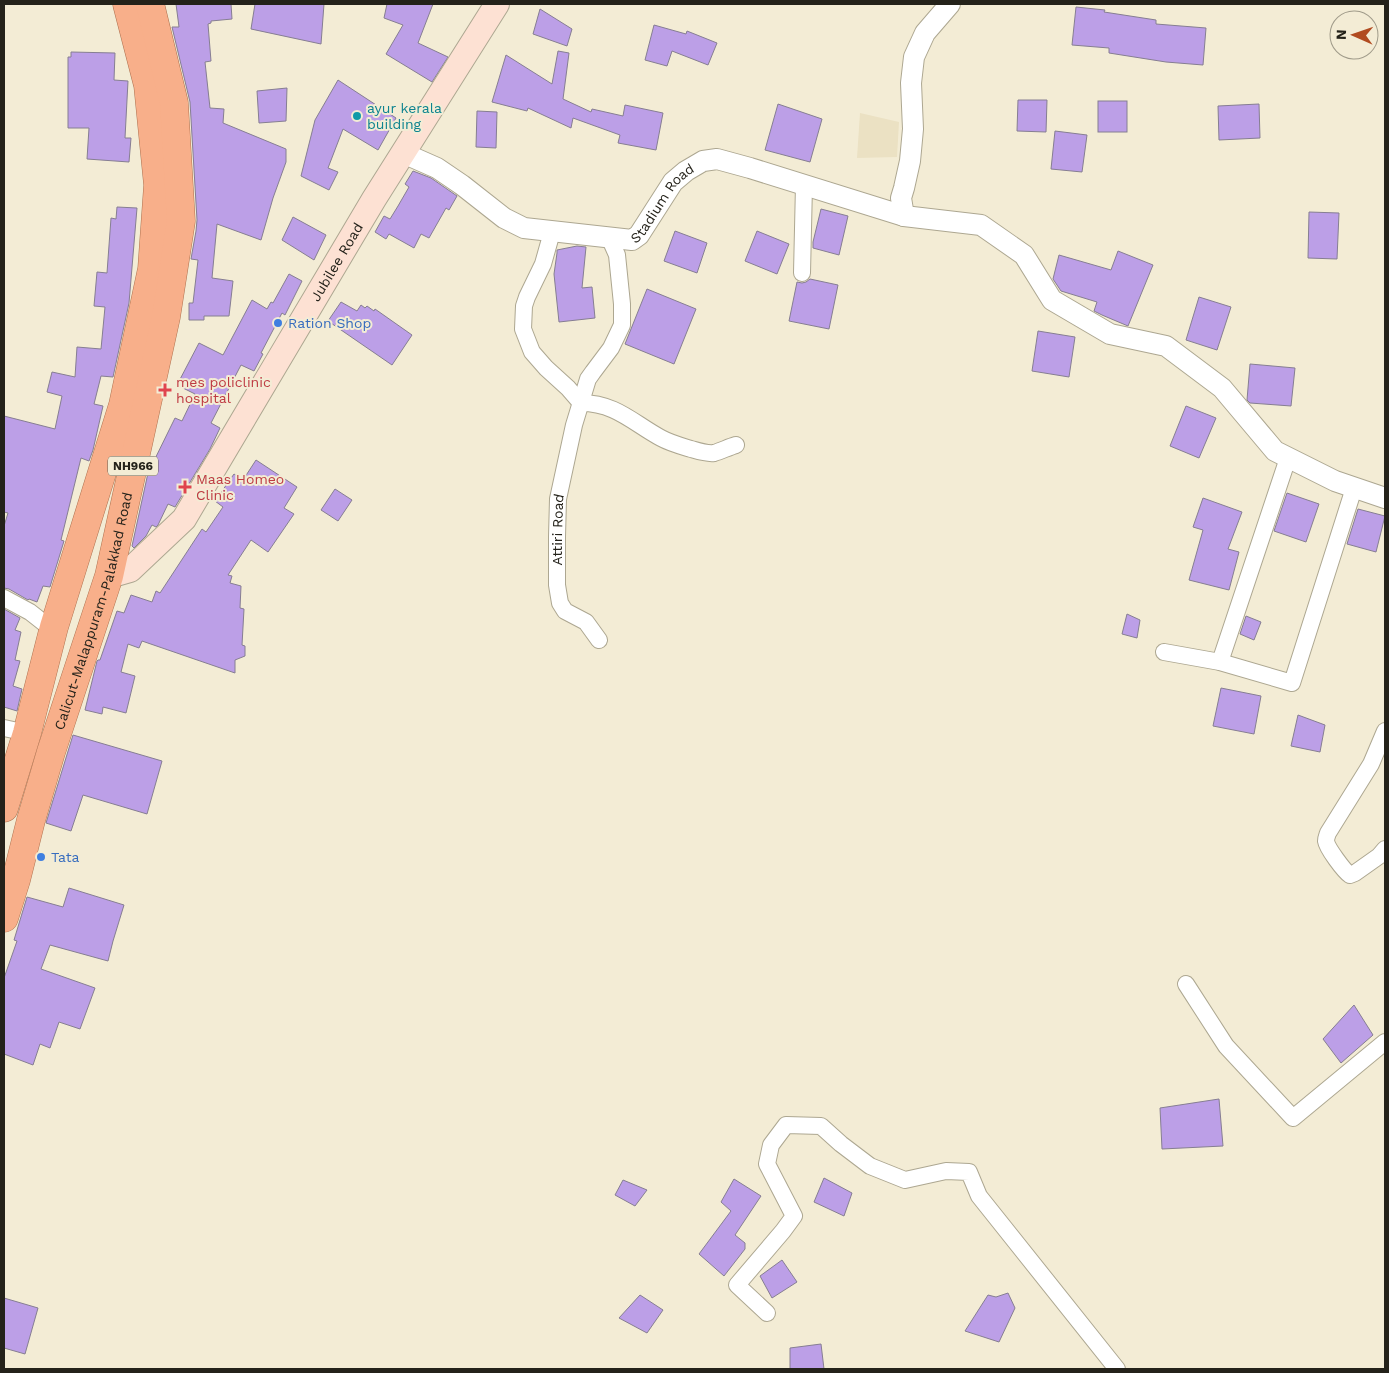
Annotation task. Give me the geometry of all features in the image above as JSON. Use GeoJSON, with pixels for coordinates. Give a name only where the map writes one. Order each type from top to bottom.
{"type":"FeatureCollection","features":[{"type":"Feature","properties":{"kind":"highway","name":"NH966"},"geometry":{"type":"LineString","coordinates":[[4,808],[15,730],[54,627],[123,405],[152,268],[158,185],[148,85],[128,4]]}},
{"type":"Feature","properties":{"kind":"highway","name":"Calicut-Malappuram-Palakkad Road"},"geometry":{"type":"LineString","coordinates":[[4,918],[31,820],[109,576],[166,317],[181,221],[174,103],[150,4]]}},
{"type":"Feature","properties":{"kind":"highway"},"geometry":{"type":"LineString","coordinates":[[74,563],[83,587],[99,587],[109,576]]}},
{"type":"Feature","properties":{"kind":"main road","name":"Jubilee Road"},"geometry":{"type":"LineString","coordinates":[[109,576],[130,570],[184,519],[374,199],[497,4]]}},
{"type":"Feature","properties":{"kind":"street"},"geometry":{"type":"LineString","coordinates":[[904,216],[900,198],[910,161],[914,129],[911,83],[914,57],[924,33],[950,4]]}},
{"type":"Feature","properties":{"kind":"street","name":"Stadium Road"},"geometry":{"type":"LineString","coordinates":[[403,153],[436,168],[462,185],[504,218],[524,228],[552,232],[632,240],[640,235],[673,182],[686,171],[703,161],[717,159],[904,216],[981,224],[1024,255],[1052,300],[1110,334],[1166,346],[1222,388],[1275,451],[1335,481],[1385,498]]}},
{"type":"Feature","properties":{"kind":"street"},"geometry":{"type":"LineString","coordinates":[[802,273],[804,185]]}},
{"type":"Feature","properties":{"kind":"street"},"geometry":{"type":"LineString","coordinates":[[552,232],[543,264],[524,306],[523,329],[532,352],[581,403],[593,403],[612,408],[662,439],[694,450],[714,453],[736,445]]}},
{"type":"Feature","properties":{"kind":"street","name":"Attiri Road"},"geometry":{"type":"LineString","coordinates":[[599,640],[586,622],[565,611],[560,603],[557,585],[558,499],[574,425],[588,379],[611,348],[622,325],[622,304],[616,255],[610,238]]}},
{"type":"Feature","properties":{"kind":"street"},"geometry":{"type":"LineString","coordinates":[[1220,662],[1288,458]]}},
{"type":"Feature","properties":{"kind":"street"},"geometry":{"type":"LineString","coordinates":[[1164,652],[1220,662],[1292,683],[1354,488]]}},
{"type":"Feature","properties":{"kind":"street"},"geometry":{"type":"LineString","coordinates":[[4,598],[30,612],[44,623],[54,627]]}},
{"type":"Feature","properties":{"kind":"street"},"geometry":{"type":"LineString","coordinates":[[1385,730],[1371,764],[1328,833],[1326,840],[1327,846],[1350,875],[1379,856],[1385,849]]}},
{"type":"Feature","properties":{"kind":"street"},"geometry":{"type":"LineString","coordinates":[[1186,984],[1226,1046],[1293,1118],[1385,1042]]}},
{"type":"Feature","properties":{"kind":"street"},"geometry":{"type":"LineString","coordinates":[[767,1313],[736,1285],[784,1231],[794,1216],[767,1164],[771,1145],[786,1126],[821,1126],[870,1166],[905,1180],[946,1171],[970,1172],[979,1196],[1071,1314],[1117,1369]]}},
{"type":"Feature","properties":{"kind":"shaded area"},"geometry":{"type":"Polygon","coordinates":[[[860,113],[899,122],[897,157],[857,158],[860,113]]]}},
{"type":"Feature","properties":{"kind":"building"},"geometry":{"type":"Polygon","coordinates":[[[176,4],[231,4],[232,19],[211,21],[208,24],[211,61],[205,62],[210,108],[224,109],[223,123],[286,149],[286,162],[261,240],[217,224],[212,278],[233,281],[229,316],[204,316],[204,320],[189,320],[189,303],[193,303],[198,260],[191,259],[197,220],[190,102],[172,27],[179,27],[176,4]]]}},
{"type":"Feature","properties":{"kind":"building"},"geometry":{"type":"Polygon","coordinates":[[[255,4],[324,4],[321,44],[251,29],[255,4]]]}},
{"type":"Feature","properties":{"kind":"building"},"geometry":{"type":"Polygon","coordinates":[[[387,4],[433,4],[418,43],[448,57],[432,82],[386,54],[403,25],[384,18],[387,4]]]}},
{"type":"Feature","properties":{"kind":"building"},"geometry":{"type":"Polygon","coordinates":[[[1076,7],[1105,10],[1104,12],[1156,20],[1156,24],[1206,28],[1203,65],[1166,62],[1109,53],[1109,48],[1072,45],[1076,7]]]}},
{"type":"Feature","properties":{"kind":"building"},"geometry":{"type":"Polygon","coordinates":[[[540,9],[572,29],[567,46],[533,34],[540,9]]]}},
{"type":"Feature","properties":{"kind":"building"},"geometry":{"type":"Polygon","coordinates":[[[654,25],[686,34],[687,31],[717,43],[708,65],[672,51],[667,66],[645,60],[654,25]]]}},
{"type":"Feature","properties":{"kind":"building"},"geometry":{"type":"Polygon","coordinates":[[[558,51],[569,53],[563,99],[591,112],[592,109],[623,116],[625,105],[663,113],[656,150],[618,143],[620,135],[573,118],[571,128],[528,108],[527,111],[492,102],[506,55],[552,84],[558,51]]]}},
{"type":"Feature","properties":{"kind":"building"},"geometry":{"type":"Polygon","coordinates":[[[71,52],[115,53],[114,80],[128,81],[125,138],[131,138],[129,162],[87,159],[89,128],[68,128],[68,57],[71,57],[71,52]]]}},
{"type":"Feature","properties":{"kind":"building"},"geometry":{"type":"Polygon","coordinates":[[[338,80],[396,118],[378,150],[343,129],[328,168],[338,172],[329,190],[301,176],[315,120],[338,80]]]}},
{"type":"Feature","properties":{"kind":"building"},"geometry":{"type":"Polygon","coordinates":[[[287,88],[286,121],[259,123],[257,91],[287,88]]]}},
{"type":"Feature","properties":{"kind":"building"},"geometry":{"type":"Polygon","coordinates":[[[1018,100],[1047,100],[1046,132],[1017,131],[1018,100]]]}},
{"type":"Feature","properties":{"kind":"building"},"geometry":{"type":"Polygon","coordinates":[[[1098,101],[1127,101],[1127,132],[1098,132],[1098,101]]]}},
{"type":"Feature","properties":{"kind":"building"},"geometry":{"type":"Polygon","coordinates":[[[778,104],[822,119],[810,162],[765,150],[778,104]]]}},
{"type":"Feature","properties":{"kind":"building"},"geometry":{"type":"Polygon","coordinates":[[[1259,104],[1260,138],[1219,140],[1218,106],[1259,104]]]}},
{"type":"Feature","properties":{"kind":"building"},"geometry":{"type":"Polygon","coordinates":[[[477,111],[497,112],[496,148],[476,147],[477,111]]]}},
{"type":"Feature","properties":{"kind":"building"},"geometry":{"type":"Polygon","coordinates":[[[1055,131],[1087,135],[1082,172],[1051,169],[1055,131]]]}},
{"type":"Feature","properties":{"kind":"building"},"geometry":{"type":"Polygon","coordinates":[[[413,171],[431,178],[457,196],[449,210],[446,208],[429,238],[421,234],[414,248],[389,234],[386,239],[375,232],[384,216],[390,219],[409,187],[405,184],[413,171]]]}},
{"type":"Feature","properties":{"kind":"building"},"geometry":{"type":"Polygon","coordinates":[[[117,207],[137,208],[129,303],[113,377],[101,376],[94,404],[103,406],[93,450],[89,461],[81,458],[61,540],[64,541],[50,587],[43,586],[37,602],[28,600],[4,588],[4,526],[8,513],[4,512],[4,416],[55,429],[62,396],[47,392],[52,372],[75,377],[77,347],[101,349],[105,307],[94,306],[97,272],[107,273],[111,218],[116,219],[117,207]]]}},
{"type":"Feature","properties":{"kind":"building"},"geometry":{"type":"Polygon","coordinates":[[[821,209],[848,216],[839,255],[813,248],[821,209]]]}},
{"type":"Feature","properties":{"kind":"building"},"geometry":{"type":"Polygon","coordinates":[[[1309,212],[1339,213],[1337,259],[1308,258],[1309,212]]]}},
{"type":"Feature","properties":{"kind":"building"},"geometry":{"type":"Polygon","coordinates":[[[293,217],[326,235],[314,260],[282,240],[293,217]]]}},
{"type":"Feature","properties":{"kind":"building"},"geometry":{"type":"Polygon","coordinates":[[[675,231],[707,243],[697,273],[664,261],[675,231]]]}},
{"type":"Feature","properties":{"kind":"building"},"geometry":{"type":"Polygon","coordinates":[[[757,231],[789,244],[777,274],[745,261],[757,231]]]}},
{"type":"Feature","properties":{"kind":"building"},"geometry":{"type":"Polygon","coordinates":[[[577,246],[586,247],[582,288],[592,287],[595,318],[559,322],[554,274],[557,250],[577,246]]]}},
{"type":"Feature","properties":{"kind":"building"},"geometry":{"type":"Polygon","coordinates":[[[1118,251],[1153,265],[1128,326],[1094,311],[1097,302],[1061,291],[1053,279],[1059,255],[1111,270],[1118,251]]]}},
{"type":"Feature","properties":{"kind":"building"},"geometry":{"type":"Polygon","coordinates":[[[289,274],[302,281],[285,315],[282,313],[261,353],[263,354],[254,371],[241,365],[211,423],[220,428],[210,449],[175,507],[168,504],[158,525],[156,527],[152,525],[146,536],[134,548],[132,546],[148,473],[175,418],[182,421],[195,394],[177,385],[199,343],[223,355],[252,300],[267,309],[271,302],[273,303],[289,274]]]}},
{"type":"Feature","properties":{"kind":"building"},"geometry":{"type":"Polygon","coordinates":[[[810,279],[838,285],[829,329],[789,321],[797,282],[802,283],[810,279]]]}},
{"type":"Feature","properties":{"kind":"building"},"geometry":{"type":"Polygon","coordinates":[[[647,289],[696,309],[674,364],[625,344],[647,289]]]}},
{"type":"Feature","properties":{"kind":"building"},"geometry":{"type":"Polygon","coordinates":[[[1199,297],[1231,307],[1217,350],[1186,340],[1199,297]]]}},
{"type":"Feature","properties":{"kind":"building"},"geometry":{"type":"Polygon","coordinates":[[[341,302],[357,311],[361,305],[365,308],[367,306],[374,311],[375,309],[412,335],[392,365],[328,321],[341,302]]]}},
{"type":"Feature","properties":{"kind":"building"},"geometry":{"type":"Polygon","coordinates":[[[1038,331],[1075,337],[1069,377],[1032,371],[1038,331]]]}},
{"type":"Feature","properties":{"kind":"building"},"geometry":{"type":"Polygon","coordinates":[[[1250,364],[1295,368],[1291,406],[1250,403],[1247,400],[1250,364]]]}},
{"type":"Feature","properties":{"kind":"building"},"geometry":{"type":"Polygon","coordinates":[[[1186,406],[1216,418],[1199,458],[1170,446],[1186,406]]]}},
{"type":"Feature","properties":{"kind":"building"},"geometry":{"type":"Polygon","coordinates":[[[256,460],[297,487],[284,508],[294,514],[268,552],[251,540],[228,575],[232,576],[230,583],[241,586],[240,608],[244,609],[242,645],[245,646],[245,656],[235,660],[235,673],[142,641],[139,648],[128,644],[121,672],[135,676],[126,713],[103,707],[102,714],[85,710],[97,661],[100,660],[117,611],[124,613],[131,595],[152,602],[156,591],[160,593],[202,529],[206,532],[223,507],[215,501],[234,474],[243,480],[256,460]]]}},
{"type":"Feature","properties":{"kind":"building"},"geometry":{"type":"Polygon","coordinates":[[[335,489],[352,500],[338,521],[321,510],[335,489]]]}},
{"type":"Feature","properties":{"kind":"building"},"geometry":{"type":"Polygon","coordinates":[[[1287,493],[1319,504],[1306,542],[1274,531],[1287,493]]]}},
{"type":"Feature","properties":{"kind":"building"},"geometry":{"type":"Polygon","coordinates":[[[1203,498],[1242,512],[1228,549],[1239,552],[1229,590],[1189,580],[1203,530],[1193,527],[1203,498]]]}},
{"type":"Feature","properties":{"kind":"building"},"geometry":{"type":"Polygon","coordinates":[[[1358,509],[1385,516],[1376,552],[1347,544],[1358,509]]]}},
{"type":"Feature","properties":{"kind":"building"},"geometry":{"type":"Polygon","coordinates":[[[4,609],[20,618],[15,630],[21,632],[15,660],[20,661],[13,686],[22,689],[17,711],[4,707],[4,609]]]}},
{"type":"Feature","properties":{"kind":"building"},"geometry":{"type":"Polygon","coordinates":[[[1127,614],[1140,620],[1137,638],[1122,634],[1127,614]]]}},
{"type":"Feature","properties":{"kind":"building"},"geometry":{"type":"Polygon","coordinates":[[[1246,616],[1261,622],[1254,640],[1240,634],[1246,616]]]}},
{"type":"Feature","properties":{"kind":"building"},"geometry":{"type":"Polygon","coordinates":[[[1221,688],[1261,696],[1254,734],[1213,726],[1221,688]]]}},
{"type":"Feature","properties":{"kind":"building"},"geometry":{"type":"Polygon","coordinates":[[[1298,715],[1325,725],[1320,752],[1291,746],[1298,715]]]}},
{"type":"Feature","properties":{"kind":"building"},"geometry":{"type":"Polygon","coordinates":[[[73,735],[162,761],[147,814],[83,795],[71,831],[46,823],[73,735]]]}},
{"type":"Feature","properties":{"kind":"building"},"geometry":{"type":"Polygon","coordinates":[[[69,888],[124,905],[108,961],[50,945],[41,969],[95,988],[80,1029],[59,1022],[50,1048],[40,1044],[33,1065],[4,1054],[4,978],[17,941],[14,940],[27,897],[63,907],[69,888]]]}},
{"type":"Feature","properties":{"kind":"building"},"geometry":{"type":"Polygon","coordinates":[[[1354,1005],[1373,1035],[1341,1063],[1323,1039],[1354,1005]]]}},
{"type":"Feature","properties":{"kind":"building"},"geometry":{"type":"Polygon","coordinates":[[[1219,1099],[1223,1146],[1162,1149],[1160,1108],[1219,1099]]]}},
{"type":"Feature","properties":{"kind":"building"},"geometry":{"type":"Polygon","coordinates":[[[824,1178],[852,1193],[844,1216],[814,1202],[824,1178]]]}},
{"type":"Feature","properties":{"kind":"building"},"geometry":{"type":"Polygon","coordinates":[[[734,1179],[761,1196],[735,1235],[745,1243],[745,1249],[724,1276],[699,1254],[731,1211],[721,1202],[734,1179]]]}},
{"type":"Feature","properties":{"kind":"building"},"geometry":{"type":"Polygon","coordinates":[[[623,1180],[647,1190],[635,1206],[615,1195],[623,1180]]]}},
{"type":"Feature","properties":{"kind":"building"},"geometry":{"type":"Polygon","coordinates":[[[782,1260],[797,1282],[772,1298],[760,1276],[782,1260]]]}},
{"type":"Feature","properties":{"kind":"building"},"geometry":{"type":"Polygon","coordinates":[[[1008,1293],[1015,1308],[999,1342],[965,1331],[988,1295],[996,1297],[1008,1293]]]}},
{"type":"Feature","properties":{"kind":"building"},"geometry":{"type":"Polygon","coordinates":[[[640,1295],[663,1310],[647,1333],[619,1318],[640,1295]]]}},
{"type":"Feature","properties":{"kind":"building"},"geometry":{"type":"Polygon","coordinates":[[[4,1298],[38,1308],[25,1354],[4,1348],[4,1298]]]}},
{"type":"Feature","properties":{"kind":"building"},"geometry":{"type":"Polygon","coordinates":[[[821,1344],[824,1369],[790,1369],[790,1348],[821,1344]]]}},
{"type":"Feature","properties":{"kind":"place","name":"ayur kerala building"},"geometry":{"type":"Point","coordinates":[357,116]}},
{"type":"Feature","properties":{"kind":"place","name":"Ration Shop"},"geometry":{"type":"Point","coordinates":[278,323]}},
{"type":"Feature","properties":{"kind":"place","name":"mes policlinic hospital"},"geometry":{"type":"Point","coordinates":[165,390]}},
{"type":"Feature","properties":{"kind":"place","name":"Maas Homeo Clinic"},"geometry":{"type":"Point","coordinates":[185,487]}},
{"type":"Feature","properties":{"kind":"place","name":"Tata"},"geometry":{"type":"Point","coordinates":[41,857]}}]}
